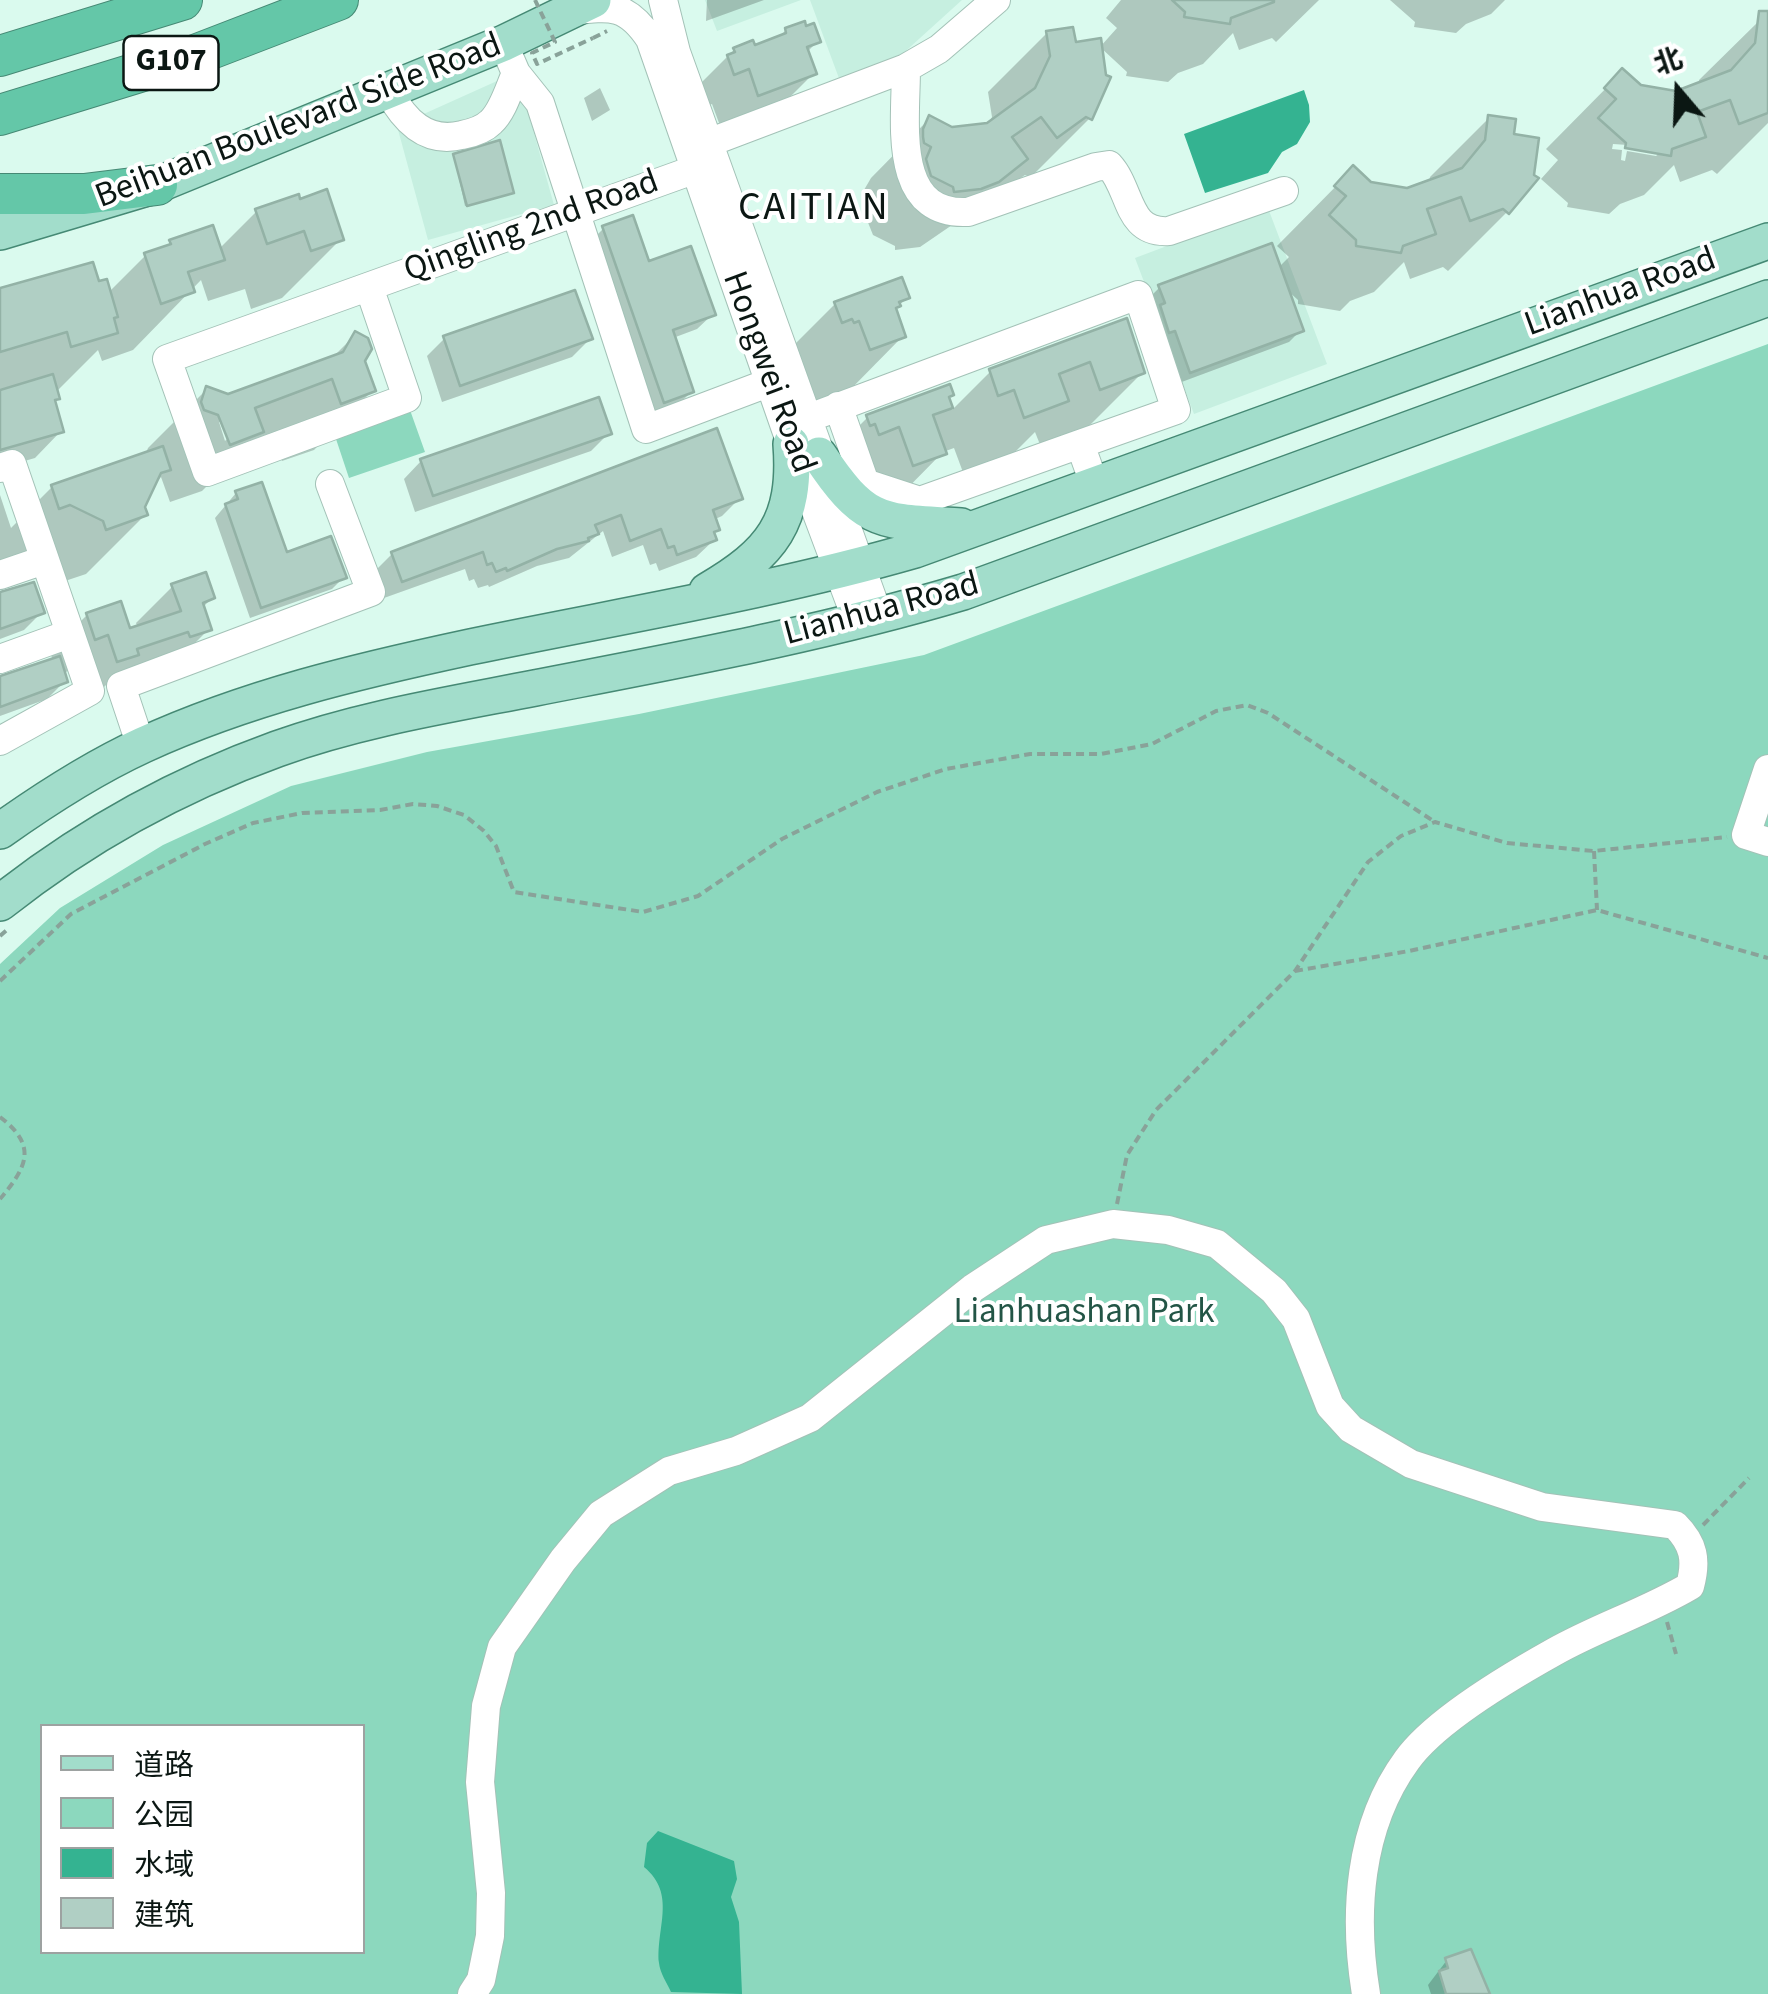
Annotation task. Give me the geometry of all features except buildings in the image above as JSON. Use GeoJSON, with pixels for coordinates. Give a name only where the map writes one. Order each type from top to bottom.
{"type":"FeatureCollection","features":[{"type":"Feature","properties":{"kind":"highway","name":"G107"},"geometry":{"type":"LineString","coordinates":[[0,56],[182,0]]}},
{"type":"Feature","properties":{"kind":"highway","name":"G107"},"geometry":{"type":"LineString","coordinates":[[0,115],[194,55],[338,0]]}},
{"type":"Feature","properties":{"kind":"highway"},"geometry":{"type":"LineString","coordinates":[[0,194],[84,194],[157,185]]}},
{"type":"Feature","properties":{"kind":"main road","name":"Beihuan Boulevard Side Road"},"geometry":{"type":"LineString","coordinates":[[0,232],[157,185],[388,92],[510,58],[586,16]]}},
{"type":"Feature","properties":{"kind":"main road","name":"Lianhua Road"},"geometry":{"type":"LineString","coordinates":[[0,831],[44,800],[141,746],[261,698],[311,683],[850,568],[982,527],[1768,241]]}},
{"type":"Feature","properties":{"kind":"main road"},"geometry":{"type":"LineString","coordinates":[[1719,316],[1768,288]]}},
{"type":"Feature","properties":{"kind":"main road","name":"Lianhua Road"},"geometry":{"type":"LineString","coordinates":[[0,903],[58,860],[129,817],[187,786],[279,748],[390,717],[869,620],[963,592],[1768,298]]}},
{"type":"Feature","properties":{"kind":"main road"},"geometry":{"type":"LineString","coordinates":[[689,602],[732,577],[770,544],[782,526],[793,468],[805,439],[849,496],[875,516],[916,524],[982,527]]}},
{"type":"Feature","properties":{"kind":"street","name":"Hongwei Road"},"geometry":{"type":"LineString","coordinates":[[663,0],[779,378]]}},
{"type":"Feature","properties":{"kind":"street"},"geometry":{"type":"LineString","coordinates":[[708,142],[906,68],[938,49],[996,0]]}},
{"type":"Feature","properties":{"kind":"street","name":"Hongwei Road"},"geometry":{"type":"LineString","coordinates":[[586,16],[608,8],[621,10],[643,28],[656,53],[696,168],[805,439],[869,620]]}},
{"type":"Feature","properties":{"kind":"street"},"geometry":{"type":"LineString","coordinates":[[388,92],[401,114],[418,129],[432,136],[453,138],[490,123],[510,58]]}},
{"type":"Feature","properties":{"kind":"street"},"geometry":{"type":"LineString","coordinates":[[510,58],[540,103],[646,429],[779,378]]}},
{"type":"Feature","properties":{"kind":"street"},"geometry":{"type":"LineString","coordinates":[[906,68],[906,152],[915,187],[925,201],[947,213],[968,212],[1109,165],[1118,175],[1141,224],[1154,232],[1170,231],[1284,191]]}},
{"type":"Feature","properties":{"kind":"street","name":"Qingling 2nd Road"},"geometry":{"type":"LineString","coordinates":[[369,287],[407,398],[207,472],[166,360],[696,168]]}},
{"type":"Feature","properties":{"kind":"street"},"geometry":{"type":"LineString","coordinates":[[805,439],[838,406],[1138,294],[1176,410],[920,500],[865,483],[838,406]]}},
{"type":"Feature","properties":{"kind":"street"},"geometry":{"type":"LineString","coordinates":[[1080,444],[1094,486]]}},
{"type":"Feature","properties":{"kind":"street"},"geometry":{"type":"LineString","coordinates":[[0,468],[12,464],[90,690],[0,741]]}},
{"type":"Feature","properties":{"kind":"street"},"geometry":{"type":"LineString","coordinates":[[141,746],[121,686],[371,592],[330,484]]}},
{"type":"Feature","properties":{"kind":"street"},"geometry":{"type":"LineString","coordinates":[[0,575],[44,560]]}},
{"type":"Feature","properties":{"kind":"street"},"geometry":{"type":"LineString","coordinates":[[0,659],[69,634]]}},
{"type":"Feature","properties":{"kind":"street"},"geometry":{"type":"LineString","coordinates":[[1757,838],[1768,769]]}},
{"type":"Feature","properties":{"kind":"street"},"geometry":{"type":"LineString","coordinates":[[472,1994],[481,1980],[490,1936],[491,1893],[480,1782],[486,1706],[502,1647],[563,1560],[601,1514],[669,1471],[736,1450],[810,1418],[973,1288],[1046,1240],[1113,1224],[1168,1230],[1217,1244],[1274,1291],[1296,1320],[1330,1406],[1351,1430],[1411,1464],[1542,1507],[1675,1525],[1690,1539],[1696,1564],[1690,1586],[1661,1604],[1556,1651],[1480,1698],[1407,1760],[1382,1807],[1362,1867],[1359,1919],[1366,1994]]}},
{"type":"Feature","properties":{"kind":"path"},"geometry":{"type":"LineString","coordinates":[[536,0],[555,42],[532,53],[537,64],[586,16]]}},
{"type":"Feature","properties":{"kind":"path"},"geometry":{"type":"LineString","coordinates":[[0,982],[71,914],[205,844],[270,820],[302,813],[380,810],[413,804],[436,806],[464,815],[484,831],[509,872],[514,892],[644,912],[698,896],[782,839],[877,792],[928,774],[1030,754],[1101,754],[1152,744],[1216,711],[1236,706],[1268,713],[1434,822],[1507,843],[1594,851],[1757,838]]}},
{"type":"Feature","properties":{"kind":"path"},"geometry":{"type":"LineString","coordinates":[[1113,1224],[1127,1155],[1156,1110],[1295,971],[1368,862],[1400,836],[1434,822]]}},
{"type":"Feature","properties":{"kind":"path"},"geometry":{"type":"LineString","coordinates":[[1594,851],[1597,910]]}},
{"type":"Feature","properties":{"kind":"path"},"geometry":{"type":"LineString","coordinates":[[1295,971],[1597,910],[1768,958]]}},
{"type":"Feature","properties":{"kind":"path"},"geometry":{"type":"LineString","coordinates":[[0,1118],[17,1130],[25,1148],[24,1165],[0,1199]]}},
{"type":"Feature","properties":{"kind":"path"},"geometry":{"type":"LineString","coordinates":[[1690,1539],[1749,1478]]}},
{"type":"Feature","properties":{"kind":"path"},"geometry":{"type":"LineString","coordinates":[[1661,1604],[1676,1654]]}},
{"type":"Feature","properties":{"kind":"shaded area"},"geometry":{"type":"Polygon","coordinates":[[[705,0],[801,0],[717,31],[705,0]]]}},
{"type":"Feature","properties":{"kind":"shaded area"},"geometry":{"type":"Polygon","coordinates":[[[810,0],[962,0],[898,58],[840,81],[810,0]]]}},
{"type":"Feature","properties":{"kind":"shaded area"},"geometry":{"type":"Polygon","coordinates":[[[517,72],[554,205],[428,240],[397,126],[517,72]]]}},
{"type":"Feature","properties":{"kind":"shaded area"},"geometry":{"type":"Polygon","coordinates":[[[1268,208],[1327,364],[1194,414],[1135,258],[1268,208]]]}},
{"type":"Feature","properties":{"kind":"green space","name":"Lianhuashan Park"},"geometry":{"type":"Polygon","coordinates":[[[1768,344],[1768,1994],[0,1994],[0,964],[60,908],[163,845],[291,786],[427,752],[639,714],[924,655],[1768,344]]]}},
{"type":"Feature","properties":{"kind":"green space"},"geometry":{"type":"Polygon","coordinates":[[[410,410],[425,452],[349,478],[335,436],[410,410]]]}},
{"type":"Feature","properties":{"kind":"water"},"geometry":{"type":"Polygon","coordinates":[[[1304,90],[1310,122],[1297,144],[1282,152],[1268,173],[1205,193],[1184,134],[1304,90]]]}},
{"type":"Feature","properties":{"kind":"water"},"geometry":{"type":"Polygon","coordinates":[[[658,1831],[734,1861],[737,1879],[731,1897],[739,1922],[742,1994],[671,1992],[659,1963],[663,1912],[660,1888],[644,1867],[647,1843],[658,1831]]]}},
{"type":"Feature","properties":{"kind":"district","name":"CAITIAN"},"geometry":{"type":"Point","coordinates":[814,210]}}]}
